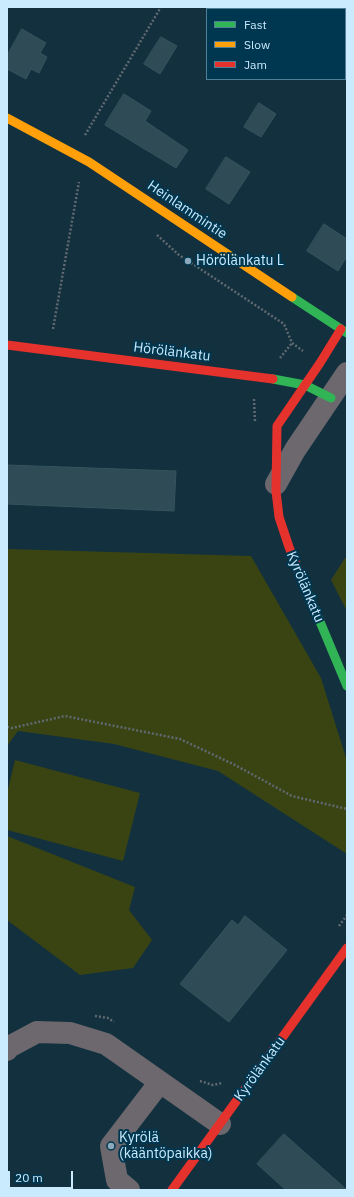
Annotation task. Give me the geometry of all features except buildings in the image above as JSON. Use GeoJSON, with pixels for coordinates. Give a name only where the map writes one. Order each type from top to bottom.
{"type":"FeatureCollection","features":[{"type":"Feature","properties":{"kind":"street","name":"Heinlammintie"},"geometry":{"type":"LineString","coordinates":[[7,118],[89,162],[344,331]]}},
{"type":"Feature","properties":{"kind":"street","name":"Kyrölänkatu"},"geometry":{"type":"LineString","coordinates":[[344,331],[291,404],[277,426],[276,484],[279,517],[288,547],[347,686]]}},
{"type":"Feature","properties":{"kind":"street","name":"Hörölänkatu"},"geometry":{"type":"LineString","coordinates":[[7,345],[265,378],[305,385],[331,398]]}},
{"type":"Feature","properties":{"kind":"street"},"geometry":{"type":"LineString","coordinates":[[276,484],[295,450],[347,373]]}},
{"type":"Feature","properties":{"kind":"street","name":"Kyrölänkatu"},"geometry":{"type":"LineString","coordinates":[[172,1190],[347,948]]}},
{"type":"Feature","properties":{"kind":"street"},"geometry":{"type":"LineString","coordinates":[[7,1050],[9,1047],[37,1032],[70,1033],[106,1044],[220,1124]]}},
{"type":"Feature","properties":{"kind":"street"},"geometry":{"type":"LineString","coordinates":[[129,1190],[117,1180],[111,1146],[160,1082]]}},
{"type":"Feature","properties":{"kind":"path"},"geometry":{"type":"LineString","coordinates":[[84,137],[161,7]]}},
{"type":"Feature","properties":{"kind":"path"},"geometry":{"type":"LineString","coordinates":[[49,351],[79,177]]}},
{"type":"Feature","properties":{"kind":"path"},"geometry":{"type":"LineString","coordinates":[[7,727],[12,728],[65,716],[180,739],[236,765],[292,796],[347,809]]}},
{"type":"Feature","properties":{"kind":"green space"},"geometry":{"type":"Polygon","coordinates":[[[7,549],[251,556],[321,678],[347,761],[347,854],[218,771],[114,744],[18,731],[7,746],[7,549]]]}},
{"type":"Feature","properties":{"kind":"green space"},"geometry":{"type":"Polygon","coordinates":[[[345,558],[347,559],[347,611],[331,580],[345,558]]]}},
{"type":"Feature","properties":{"kind":"green space"},"geometry":{"type":"Polygon","coordinates":[[[15,760],[140,793],[123,861],[7,830],[7,793],[15,760]]]}},
{"type":"Feature","properties":{"kind":"green space"},"geometry":{"type":"Polygon","coordinates":[[[7,836],[135,887],[129,910],[152,940],[133,968],[80,975],[7,920],[7,836]]]}},
{"type":"Feature","properties":{"kind":"traffic: fast"},"geometry":{"type":"LineString","coordinates":[[292,297],[347,333]]}},
{"type":"Feature","properties":{"kind":"traffic: fast"},"geometry":{"type":"LineString","coordinates":[[273,379],[305,385],[331,398]]}},
{"type":"Feature","properties":{"kind":"traffic: fast"},"geometry":{"type":"LineString","coordinates":[[300,574],[347,686]]}},
{"type":"Feature","properties":{"kind":"traffic: slow"},"geometry":{"type":"LineString","coordinates":[[7,118],[89,162],[292,297]]}},
{"type":"Feature","properties":{"kind":"traffic: jam"},"geometry":{"type":"LineString","coordinates":[[300,574],[279,517],[276,491],[277,426],[341,329]]}},
{"type":"Feature","properties":{"kind":"traffic: jam"},"geometry":{"type":"LineString","coordinates":[[7,345],[273,379]]}},
{"type":"Feature","properties":{"kind":"traffic: jam"},"geometry":{"type":"LineString","coordinates":[[172,1190],[347,948]]}},
{"type":"Feature","properties":{"kind":"place","name":"Hörölänkatu L"},"geometry":{"type":"Point","coordinates":[188,261]}},
{"type":"Feature","properties":{"kind":"place","name":"Kyrölä (kääntöpaikka)"},"geometry":{"type":"Point","coordinates":[111,1146]}}]}
